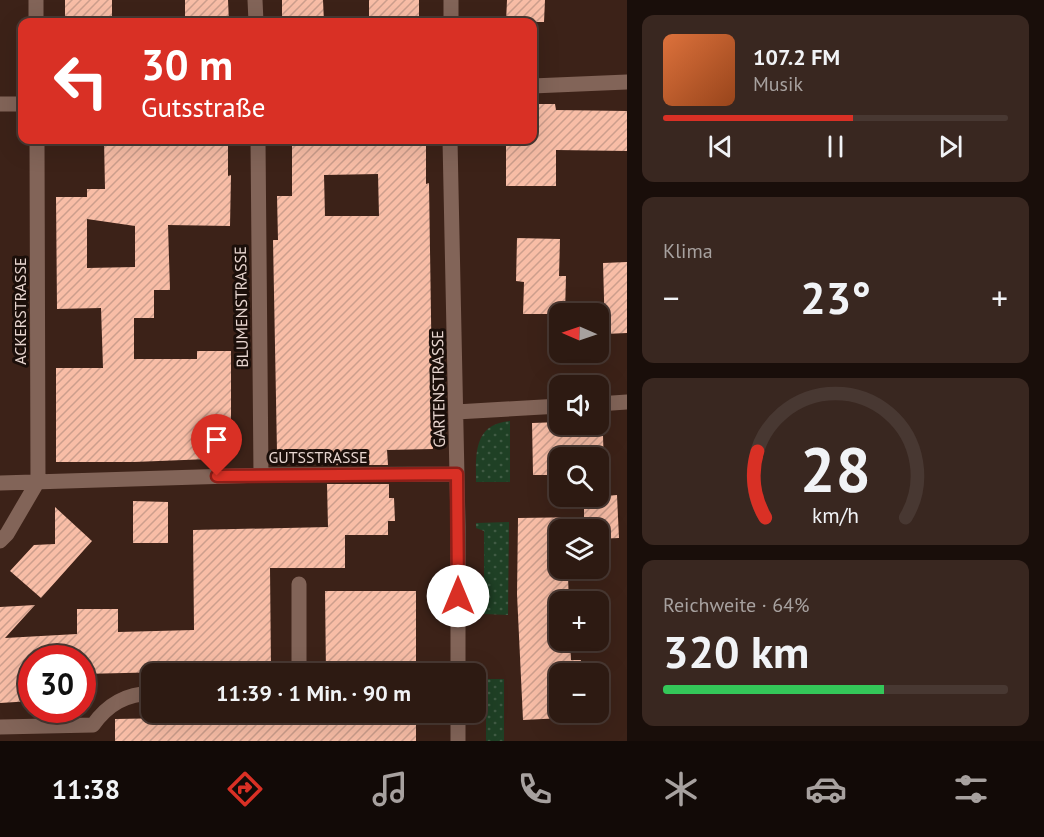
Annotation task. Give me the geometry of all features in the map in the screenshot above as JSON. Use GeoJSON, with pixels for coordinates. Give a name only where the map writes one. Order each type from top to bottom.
{"type":"FeatureCollection","features":[{"type":"Feature","properties":{"kind":"street"},"geometry":{"type":"LineString","coordinates":[[36,0],[36,18]]}},
{"type":"Feature","properties":{"kind":"street"},"geometry":{"type":"LineString","coordinates":[[255,0],[256,18]]}},
{"type":"Feature","properties":{"kind":"street"},"geometry":{"type":"LineString","coordinates":[[451,0],[451,18]]}},
{"type":"Feature","properties":{"kind":"street"},"geometry":{"type":"LineString","coordinates":[[537,86],[627,82]]}},
{"type":"Feature","properties":{"kind":"street"},"geometry":{"type":"LineString","coordinates":[[0,104],[18,104]]}},
{"type":"Feature","properties":{"kind":"street","name":"ACKERSTRASSE"},"geometry":{"type":"LineString","coordinates":[[37,144],[38,481]]}},
{"type":"Feature","properties":{"kind":"street","name":"BLUMENSTRASSE"},"geometry":{"type":"LineString","coordinates":[[258,144],[261,475]]}},
{"type":"Feature","properties":{"kind":"street","name":"GARTENSTRASSE"},"geometry":{"type":"LineString","coordinates":[[450,144],[457,474],[458,663]]}},
{"type":"Feature","properties":{"kind":"street"},"geometry":{"type":"LineString","coordinates":[[609,403],[627,402]]}},
{"type":"Feature","properties":{"kind":"street"},"geometry":{"type":"LineString","coordinates":[[456,412],[549,407]]}},
{"type":"Feature","properties":{"kind":"street","name":"GUTSSTRASSE"},"geometry":{"type":"LineString","coordinates":[[0,483],[261,475],[457,474]]}},
{"type":"Feature","properties":{"kind":"street"},"geometry":{"type":"LineString","coordinates":[[0,541],[7,534],[38,481]]}},
{"type":"Feature","properties":{"kind":"street"},"geometry":{"type":"LineString","coordinates":[[299,584],[299,663]]}},
{"type":"Feature","properties":{"kind":"street"},"geometry":{"type":"LineString","coordinates":[[93,741],[93,725],[103,711],[125,697],[141,695]]}},
{"type":"Feature","properties":{"kind":"street"},"geometry":{"type":"LineString","coordinates":[[458,723],[458,741]]}},
{"type":"Feature","properties":{"kind":"street"},"geometry":{"type":"LineString","coordinates":[[0,727],[93,725]]}},
{"type":"Feature","properties":{"kind":"green space"},"geometry":{"type":"Polygon","coordinates":[[[510,421],[510,482],[476,482],[477,452],[483,434],[498,423],[510,421]]]}},
{"type":"Feature","properties":{"kind":"green space"},"geometry":{"type":"Polygon","coordinates":[[[509,522],[508,615],[484,614],[484,531],[476,528],[476,523],[509,522]]]}},
{"type":"Feature","properties":{"kind":"green space"},"geometry":{"type":"Polygon","coordinates":[[[486,679],[504,679],[504,741],[486,741],[486,679]]]}},
{"type":"Feature","properties":{"kind":"building"},"geometry":{"type":"Polygon","coordinates":[[[65,0],[112,0],[112,18],[65,18],[65,0]]]}},
{"type":"Feature","properties":{"kind":"building"},"geometry":{"type":"Polygon","coordinates":[[[185,0],[228,0],[229,18],[185,18],[185,0]]]}},
{"type":"Feature","properties":{"kind":"building"},"geometry":{"type":"Polygon","coordinates":[[[282,0],[323,0],[324,18],[282,18],[282,0]]]}},
{"type":"Feature","properties":{"kind":"building"},"geometry":{"type":"Polygon","coordinates":[[[369,0],[419,0],[419,18],[369,18],[369,0]]]}},
{"type":"Feature","properties":{"kind":"building"},"geometry":{"type":"Polygon","coordinates":[[[507,0],[545,0],[544,22],[537,22],[537,18],[506,18],[507,0]]]}},
{"type":"Feature","properties":{"kind":"building"},"geometry":{"type":"Polygon","coordinates":[[[537,104],[555,104],[556,110],[627,111],[627,151],[556,150],[556,186],[506,186],[506,144],[537,144],[537,104]]]}},
{"type":"Feature","properties":{"kind":"building"},"geometry":{"type":"Polygon","coordinates":[[[104,144],[228,144],[228,176],[231,175],[230,226],[168,225],[170,290],[154,290],[154,318],[134,318],[134,359],[197,359],[197,351],[231,351],[231,420],[233,420],[234,458],[56,462],[56,368],[103,368],[101,308],[57,309],[56,197],[87,197],[87,189],[105,189],[104,144]],[[87,219],[87,268],[135,267],[135,226],[87,219]]]}},
{"type":"Feature","properties":{"kind":"building"},"geometry":{"type":"Polygon","coordinates":[[[292,144],[328,144],[328,146],[426,144],[426,184],[429,183],[433,449],[387,450],[388,465],[326,465],[326,451],[277,452],[273,240],[278,240],[277,196],[292,196],[292,144]],[[378,174],[324,175],[325,216],[379,216],[378,174]]]}},
{"type":"Feature","properties":{"kind":"building"},"geometry":{"type":"Polygon","coordinates":[[[517,238],[560,239],[559,276],[566,276],[565,303],[549,303],[549,314],[523,314],[524,282],[516,281],[517,238]]]}},
{"type":"Feature","properties":{"kind":"building"},"geometry":{"type":"Polygon","coordinates":[[[627,262],[627,333],[609,334],[609,303],[604,303],[603,263],[627,262]]]}},
{"type":"Feature","properties":{"kind":"building"},"geometry":{"type":"Polygon","coordinates":[[[549,422],[549,435],[603,436],[603,447],[549,447],[549,475],[533,475],[532,423],[549,422]]]}},
{"type":"Feature","properties":{"kind":"building"},"geometry":{"type":"Polygon","coordinates":[[[327,484],[389,484],[389,498],[394,498],[395,521],[388,521],[388,535],[345,535],[345,568],[270,568],[271,663],[141,663],[141,673],[96,674],[96,645],[18,645],[18,702],[0,703],[0,607],[35,605],[5,638],[77,634],[77,609],[118,609],[118,632],[194,630],[193,530],[328,527],[327,484]]]}},
{"type":"Feature","properties":{"kind":"building"},"geometry":{"type":"Polygon","coordinates":[[[617,495],[619,538],[609,538],[609,519],[549,519],[549,579],[568,579],[569,591],[549,591],[549,651],[571,651],[571,660],[581,660],[581,663],[549,663],[549,719],[523,720],[517,594],[518,518],[584,517],[584,507],[609,507],[609,496],[617,495]]]}},
{"type":"Feature","properties":{"kind":"building"},"geometry":{"type":"Polygon","coordinates":[[[133,501],[168,502],[168,543],[133,543],[133,501]]]}},
{"type":"Feature","properties":{"kind":"building"},"geometry":{"type":"Polygon","coordinates":[[[55,507],[92,541],[41,598],[10,571],[34,545],[55,544],[55,507]]]}},
{"type":"Feature","properties":{"kind":"building"},"geometry":{"type":"Polygon","coordinates":[[[325,591],[416,591],[416,663],[326,663],[325,591]]]}},
{"type":"Feature","properties":{"kind":"building"},"geometry":{"type":"Polygon","coordinates":[[[115,719],[141,719],[141,723],[416,723],[416,741],[115,741],[115,719]]]}},
{"type":"Feature","properties":{"kind":"route"},"geometry":{"type":"LineString","coordinates":[[217,476],[457,474],[458,596]]}}]}
